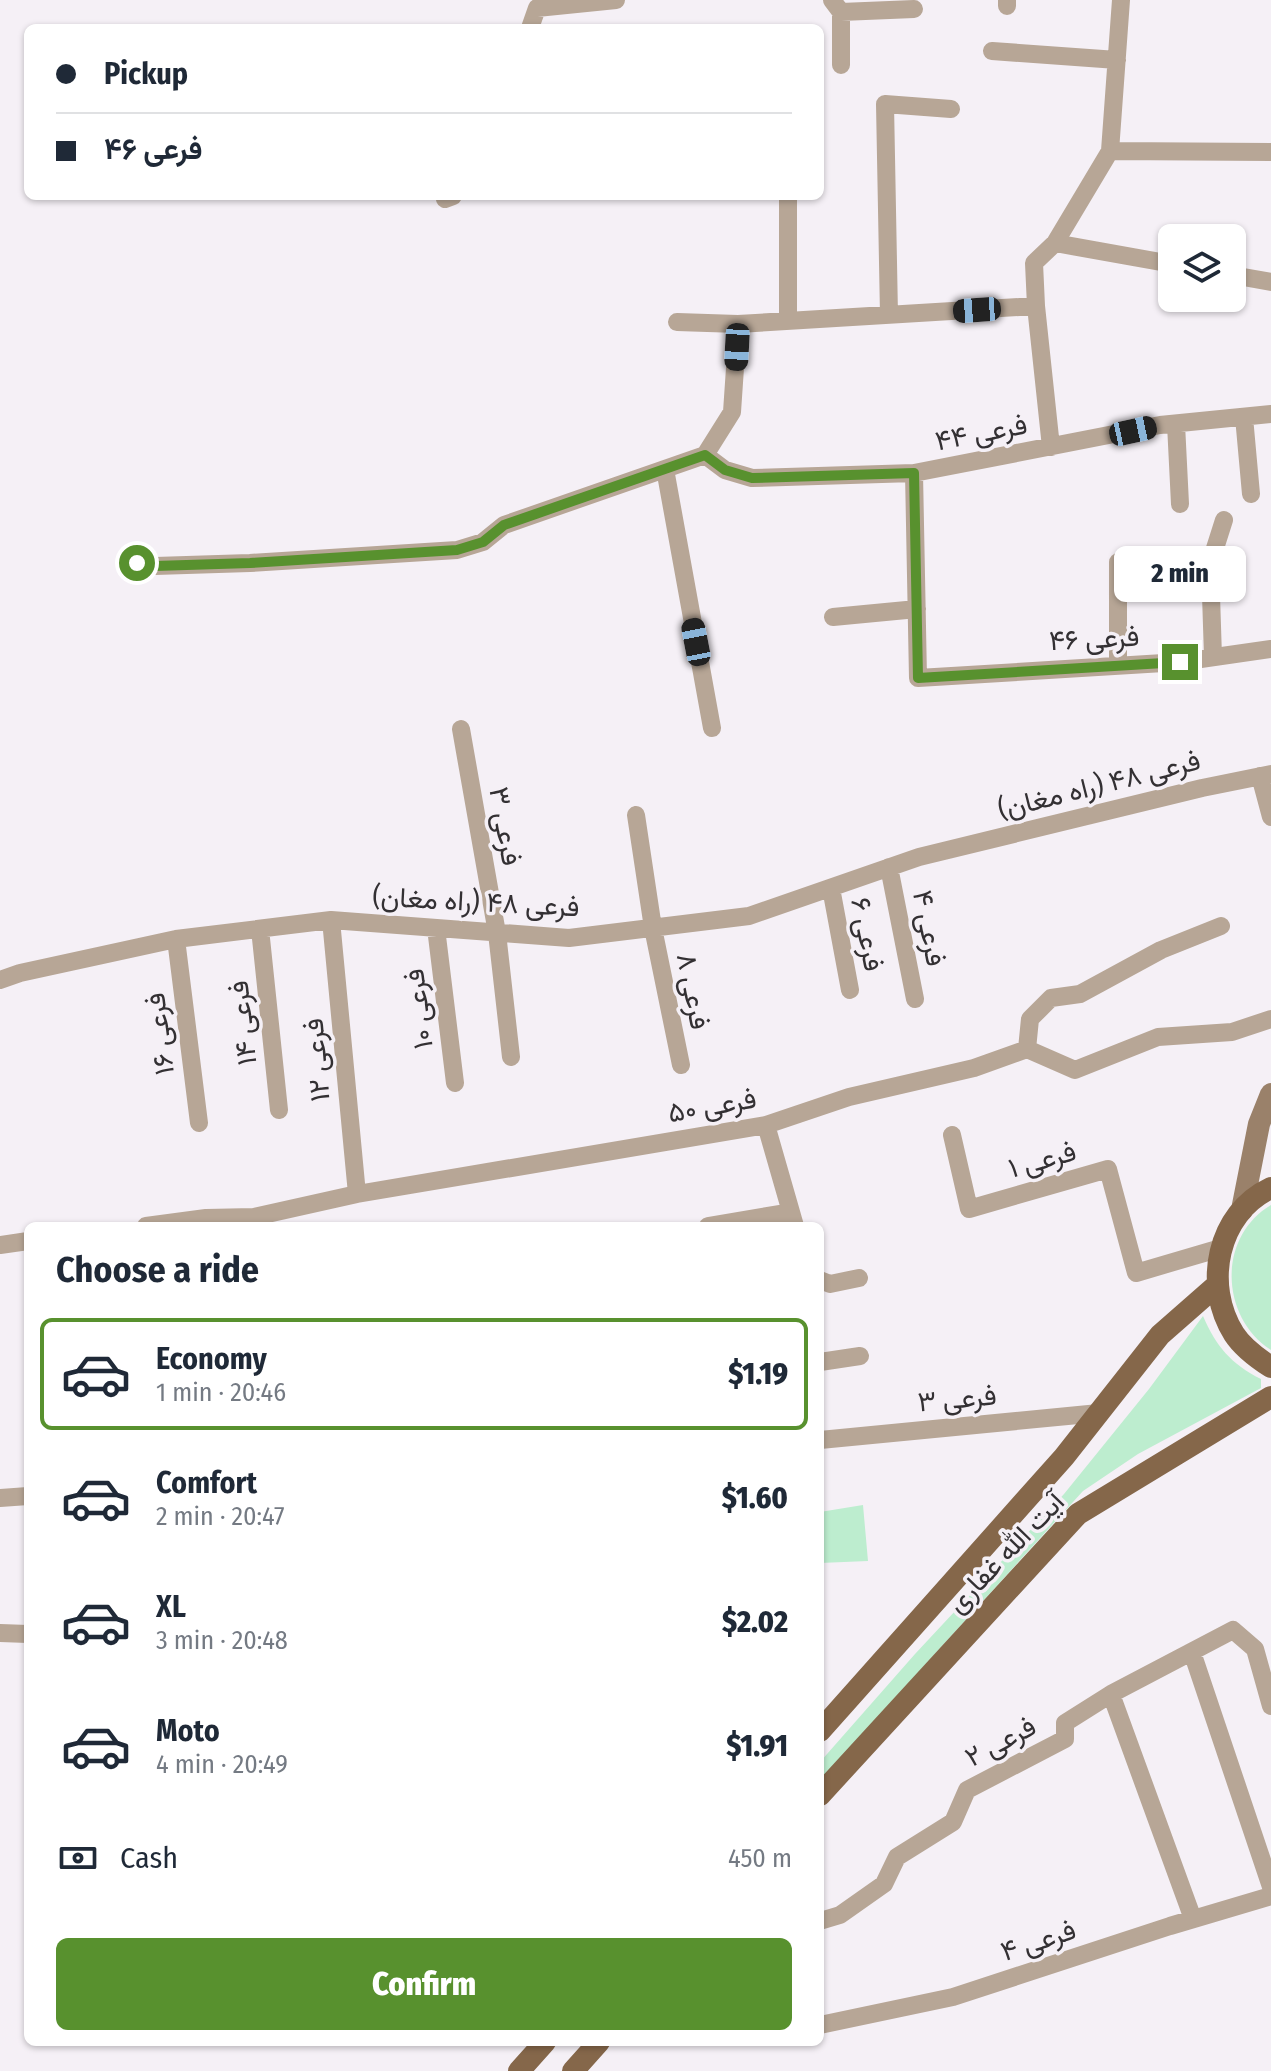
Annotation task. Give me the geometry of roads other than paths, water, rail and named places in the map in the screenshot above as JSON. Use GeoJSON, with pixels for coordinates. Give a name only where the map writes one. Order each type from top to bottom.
{"type":"FeatureCollection","features":[{"type":"Feature","properties":{"kind":"main road"},"geometry":{"type":"LineString","coordinates":[[1242,1210],[1259,1124],[1271,1094]]}},
{"type":"Feature","properties":{"kind":"main road"},"geometry":{"type":"LineString","coordinates":[[1271,1188],[1242,1210],[1229,1227],[1221,1248],[1217,1285],[1223,1311],[1235,1335],[1253,1355],[1271,1367]]}},
{"type":"Feature","properties":{"kind":"main road","name":"آیت الله غفاری"},"geometry":{"type":"LineString","coordinates":[[824,1727],[1064,1457],[1160,1335],[1217,1285]]}},
{"type":"Feature","properties":{"kind":"main road","name":"آیت الله غفاری"},"geometry":{"type":"LineString","coordinates":[[824,1791],[1078,1514],[1271,1397]]}},
{"type":"Feature","properties":{"kind":"main road"},"geometry":{"type":"LineString","coordinates":[[519,2071],[541,2046]]}},
{"type":"Feature","properties":{"kind":"main road"},"geometry":{"type":"LineString","coordinates":[[573,2071],[595,2046]]}},
{"type":"Feature","properties":{"kind":"street"},"geometry":{"type":"LineString","coordinates":[[531,24],[537,8],[616,0]]}},
{"type":"Feature","properties":{"kind":"street"},"geometry":{"type":"LineString","coordinates":[[1051,447],[1034,263],[1055,243],[1110,151],[1121,0]]}},
{"type":"Feature","properties":{"kind":"street"},"geometry":{"type":"LineString","coordinates":[[841,65],[837,6],[914,9]]}},
{"type":"Feature","properties":{"kind":"street"},"geometry":{"type":"LineString","coordinates":[[992,51],[1117,60]]}},
{"type":"Feature","properties":{"kind":"street"},"geometry":{"type":"LineString","coordinates":[[889,315],[885,104],[951,109]]}},
{"type":"Feature","properties":{"kind":"street"},"geometry":{"type":"LineString","coordinates":[[1110,151],[1271,152]]}},
{"type":"Feature","properties":{"kind":"street"},"geometry":{"type":"LineString","coordinates":[[788,200],[788,321]]}},
{"type":"Feature","properties":{"kind":"street"},"geometry":{"type":"LineString","coordinates":[[1055,243],[1158,261]]}},
{"type":"Feature","properties":{"kind":"street"},"geometry":{"type":"LineString","coordinates":[[1246,278],[1271,282]]}},
{"type":"Feature","properties":{"kind":"street"},"geometry":{"type":"LineString","coordinates":[[677,322],[738,324],[1036,306]]}},
{"type":"Feature","properties":{"kind":"street"},"geometry":{"type":"LineString","coordinates":[[137,563],[155,566],[250,563],[457,550],[483,542],[504,525],[705,455],[732,412],[738,324]]}},
{"type":"Feature","properties":{"kind":"street","name":"فرعی ۴۴"},"geometry":{"type":"LineString","coordinates":[[705,455],[725,470],[752,478],[914,473],[1176,424],[1271,414]]}},
{"type":"Feature","properties":{"kind":"street"},"geometry":{"type":"LineString","coordinates":[[1244,417],[1251,494]]}},
{"type":"Feature","properties":{"kind":"street"},"geometry":{"type":"LineString","coordinates":[[1176,424],[1180,504]]}},
{"type":"Feature","properties":{"kind":"street"},"geometry":{"type":"LineString","coordinates":[[665,469],[712,728]]}},
{"type":"Feature","properties":{"kind":"street"},"geometry":{"type":"LineString","coordinates":[[833,617],[917,609],[914,473]]}},
{"type":"Feature","properties":{"kind":"street"},"geometry":{"type":"LineString","coordinates":[[1213,657],[1210,564],[1224,520]]}},
{"type":"Feature","properties":{"kind":"street"},"geometry":{"type":"LineString","coordinates":[[1118,562],[1118,664]]}},
{"type":"Feature","properties":{"kind":"street","name":"فرعی ۴۶"},"geometry":{"type":"LineString","coordinates":[[917,609],[918,678],[1180,662],[1271,649]]}},
{"type":"Feature","properties":{"kind":"street","name":"فرعی ۳"},"geometry":{"type":"LineString","coordinates":[[461,729],[497,933],[511,1057]]}},
{"type":"Feature","properties":{"kind":"street"},"geometry":{"type":"LineString","coordinates":[[1266,775],[1271,817]]}},
{"type":"Feature","properties":{"kind":"street","name":"فرعی ۴۸ (راه مغان)"},"geometry":{"type":"LineString","coordinates":[[0,980],[176,939],[331,920],[569,938],[749,916],[889,867],[954,849],[1266,775]]}},
{"type":"Feature","properties":{"kind":"street"},"geometry":{"type":"LineString","coordinates":[[636,815],[653,928]]}},
{"type":"Feature","properties":{"kind":"street","name":"فرعی ۴"},"geometry":{"type":"LineString","coordinates":[[889,867],[915,999]]}},
{"type":"Feature","properties":{"kind":"street","name":"فرعی ۶"},"geometry":{"type":"LineString","coordinates":[[831,888],[850,990]]}},
{"type":"Feature","properties":{"kind":"street","name":"فرعی ۱۲"},"geometry":{"type":"LineString","coordinates":[[331,920],[357,1194]]}},
{"type":"Feature","properties":{"kind":"street"},"geometry":{"type":"LineString","coordinates":[[1221,926],[1161,950],[1080,994],[1051,998],[1030,1019],[1027,1049],[1075,1070],[1158,1037],[1232,1032],[1271,1019]]}},
{"type":"Feature","properties":{"kind":"street","name":"فرعی ۱۰"},"geometry":{"type":"LineString","coordinates":[[436,928],[455,1083]]}},
{"type":"Feature","properties":{"kind":"street","name":"فرعی ۸"},"geometry":{"type":"LineString","coordinates":[[653,928],[681,1065]]}},
{"type":"Feature","properties":{"kind":"street","name":"فرعی ۱۴"},"geometry":{"type":"LineString","coordinates":[[260,929],[279,1110]]}},
{"type":"Feature","properties":{"kind":"street","name":"فرعی ۱۶"},"geometry":{"type":"LineString","coordinates":[[176,939],[199,1123]]}},
{"type":"Feature","properties":{"kind":"street","name":"فرعی ۵۰"},"geometry":{"type":"LineString","coordinates":[[176,1222],[206,1218],[255,1221],[357,1194],[766,1125],[849,1097],[974,1068],[1027,1049]]}},
{"type":"Feature","properties":{"kind":"street"},"geometry":{"type":"LineString","coordinates":[[757,1222],[793,1219],[766,1125]]}},
{"type":"Feature","properties":{"kind":"street","name":"فرعی ۱"},"geometry":{"type":"LineString","coordinates":[[952,1135],[969,1209],[1108,1169],[1136,1273],[1221,1248]]}},
{"type":"Feature","properties":{"kind":"street"},"geometry":{"type":"LineString","coordinates":[[0,1245],[24,1242]]}},
{"type":"Feature","properties":{"kind":"street"},"geometry":{"type":"LineString","coordinates":[[824,1282],[830,1284],[859,1278]]}},
{"type":"Feature","properties":{"kind":"street"},"geometry":{"type":"LineString","coordinates":[[824,1361],[860,1356]]}},
{"type":"Feature","properties":{"kind":"street","name":"فرعی ۳"},"geometry":{"type":"LineString","coordinates":[[824,1440],[1099,1413]]}},
{"type":"Feature","properties":{"kind":"street"},"geometry":{"type":"LineString","coordinates":[[0,1498],[24,1496]]}},
{"type":"Feature","properties":{"kind":"street","name":"فرعی ۲"},"geometry":{"type":"LineString","coordinates":[[824,1920],[840,1915],[884,1884],[897,1857],[953,1822],[967,1790],[1065,1739],[1065,1723],[1111,1694],[1233,1630],[1255,1649],[1271,1706]]}},
{"type":"Feature","properties":{"kind":"street"},"geometry":{"type":"LineString","coordinates":[[0,1633],[24,1634]]}},
{"type":"Feature","properties":{"kind":"street"},"geometry":{"type":"LineString","coordinates":[[1192,1652],[1271,1887]]}},
{"type":"Feature","properties":{"kind":"street"},"geometry":{"type":"LineString","coordinates":[[1111,1694],[1193,1919]]}},
{"type":"Feature","properties":{"kind":"street","name":"فرعی ۴"},"geometry":{"type":"LineString","coordinates":[[824,2024],[953,1997],[1271,1896]]}}]}
